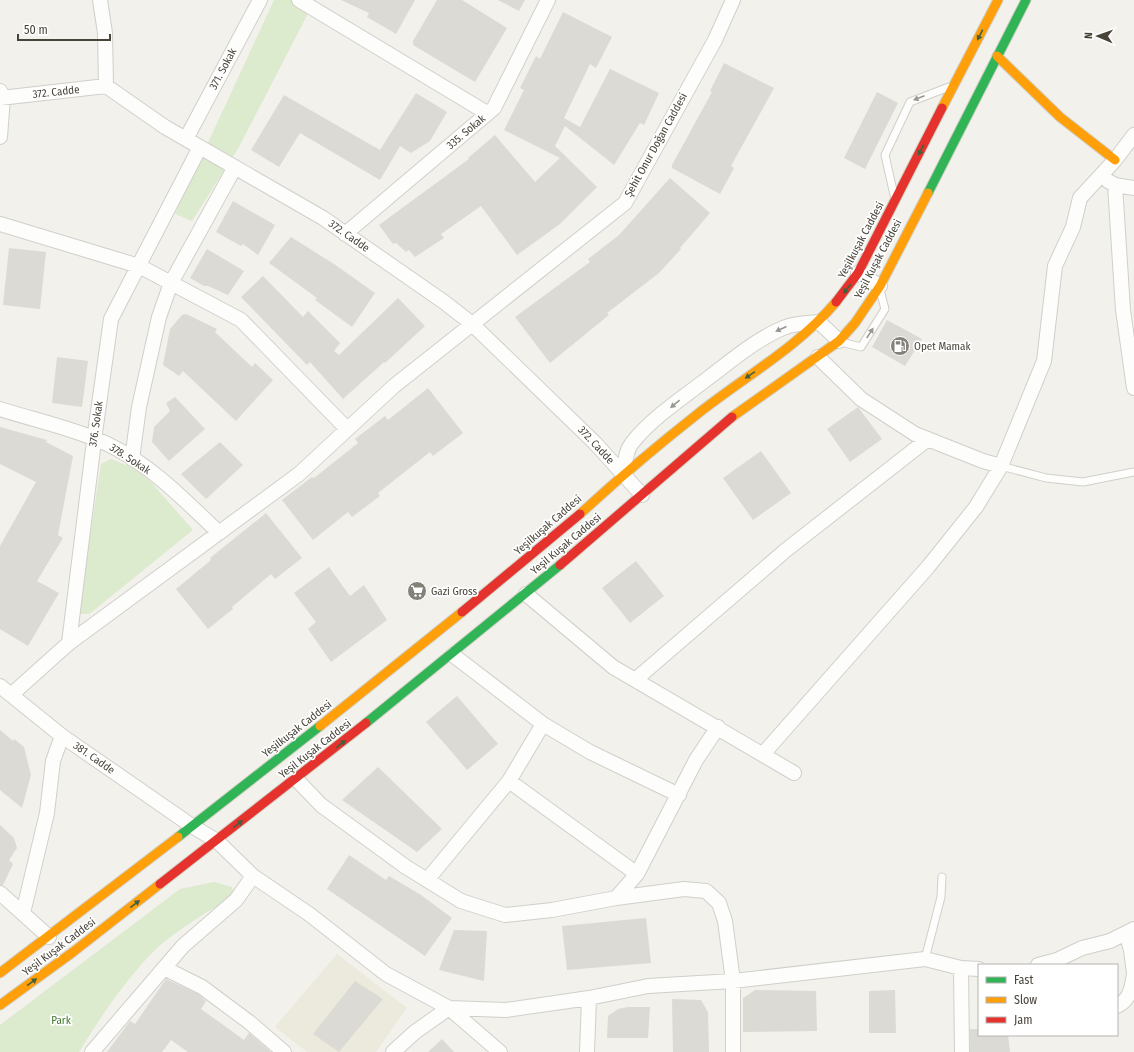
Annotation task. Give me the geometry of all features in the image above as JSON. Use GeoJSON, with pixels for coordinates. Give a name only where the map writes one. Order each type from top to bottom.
{"type":"FeatureCollection","features":[{"type":"Feature","properties":{"kind":"main road"},"geometry":{"type":"LineString","coordinates":[[988,0],[994,9]]}},
{"type":"Feature","properties":{"kind":"main road","name":"Yeşilkuşak Caddesi"},"geometry":{"type":"LineString","coordinates":[[0,973],[49,938],[368,688],[519,567],[623,475],[700,412],[779,355],[819,322],[848,288],[858,273],[998,0]]}},
{"type":"Feature","properties":{"kind":"main road","name":"Yeşil Kuşak Caddesi"},"geometry":{"type":"LineString","coordinates":[[0,1005],[73,952],[217,841],[453,655],[642,495],[719,427],[818,358],[839,341],[855,323],[880,286],[1026,0]]}},
{"type":"Feature","properties":{"kind":"main road"},"geometry":{"type":"LineString","coordinates":[[997,56],[1060,117],[1115,160]]}},
{"type":"Feature","properties":{"kind":"street"},"geometry":{"type":"LineString","coordinates":[[100,0],[105,33],[106,86]]}},
{"type":"Feature","properties":{"kind":"street","name":"371. Sokak"},"geometry":{"type":"LineString","coordinates":[[186,139],[260,0]]}},
{"type":"Feature","properties":{"kind":"street"},"geometry":{"type":"LineString","coordinates":[[299,0],[487,113]]}},
{"type":"Feature","properties":{"kind":"street","name":"335. Sokak"},"geometry":{"type":"LineString","coordinates":[[345,234],[494,108],[548,0]]}},
{"type":"Feature","properties":{"kind":"street","name":"Şehit Onur Doğan Caddesi"},"geometry":{"type":"LineString","coordinates":[[69,643],[298,474],[394,386],[624,202],[715,40],[733,0]]}},
{"type":"Feature","properties":{"kind":"street","name":"372. Cadde"},"geometry":{"type":"LineString","coordinates":[[1,95],[106,86],[165,127],[323,218],[471,323],[596,443],[642,495]]}},
{"type":"Feature","properties":{"kind":"street"},"geometry":{"type":"LineString","coordinates":[[0,138],[1,95]]}},
{"type":"Feature","properties":{"kind":"street"},"geometry":{"type":"LineString","coordinates":[[763,754],[928,567],[976,507],[1001,466],[1044,361],[1055,266],[1073,227],[1080,198],[1100,178],[1134,135]]}},
{"type":"Feature","properties":{"kind":"street","name":"376. Sokak"},"geometry":{"type":"LineString","coordinates":[[69,643],[94,438],[111,319],[200,147]]}},
{"type":"Feature","properties":{"kind":"street"},"geometry":{"type":"LineString","coordinates":[[132,459],[139,407],[159,317],[171,283],[235,167]]}},
{"type":"Feature","properties":{"kind":"street"},"geometry":{"type":"LineString","coordinates":[[1100,178],[1115,185],[1134,188]]}},
{"type":"Feature","properties":{"kind":"street"},"geometry":{"type":"LineString","coordinates":[[1115,185],[1129,309],[1134,388]]}},
{"type":"Feature","properties":{"kind":"street"},"geometry":{"type":"LineString","coordinates":[[0,224],[138,266],[241,320],[347,429]]}},
{"type":"Feature","properties":{"kind":"street"},"geometry":{"type":"LineString","coordinates":[[858,273],[880,286]]}},
{"type":"Feature","properties":{"kind":"street"},"geometry":{"type":"LineString","coordinates":[[623,475],[625,459],[632,443],[648,427],[685,396],[747,349],[769,335],[784,327],[819,322],[839,341]]}},
{"type":"Feature","properties":{"kind":"street"},"geometry":{"type":"LineString","coordinates":[[818,358],[861,399],[915,434],[983,461],[1001,466]]}},
{"type":"Feature","properties":{"kind":"street","name":"378. Sokak"},"geometry":{"type":"LineString","coordinates":[[0,409],[94,438],[132,459],[184,498],[219,533]]}},
{"type":"Feature","properties":{"kind":"street"},"geometry":{"type":"LineString","coordinates":[[635,680],[786,550],[928,439]]}},
{"type":"Feature","properties":{"kind":"street"},"geometry":{"type":"LineString","coordinates":[[526,594],[613,667],[794,772]]}},
{"type":"Feature","properties":{"kind":"street"},"geometry":{"type":"LineString","coordinates":[[5,691],[69,643]]}},
{"type":"Feature","properties":{"kind":"street"},"geometry":{"type":"LineString","coordinates":[[453,655],[543,724],[590,752],[679,795]]}},
{"type":"Feature","properties":{"kind":"street","name":"381. Cadde"},"geometry":{"type":"LineString","coordinates":[[5,691],[62,736],[192,826],[217,841],[253,876],[309,914],[386,974],[449,1008]]}},
{"type":"Feature","properties":{"kind":"street"},"geometry":{"type":"LineString","coordinates":[[427,880],[509,781],[543,724]]}},
{"type":"Feature","properties":{"kind":"street"},"geometry":{"type":"LineString","coordinates":[[616,898],[637,874],[696,760],[718,727]]}},
{"type":"Feature","properties":{"kind":"street"},"geometry":{"type":"LineString","coordinates":[[23,913],[47,813],[53,761],[62,736]]}},
{"type":"Feature","properties":{"kind":"street"},"geometry":{"type":"LineString","coordinates":[[296,779],[321,805],[406,867],[461,901],[505,915],[552,910],[616,898],[684,889],[706,891],[719,902],[725,921],[733,981],[733,1052]]}},
{"type":"Feature","properties":{"kind":"street"},"geometry":{"type":"LineString","coordinates":[[509,781],[637,874]]}},
{"type":"Feature","properties":{"kind":"street"},"geometry":{"type":"LineString","coordinates":[[92,1052],[183,946],[236,900],[253,876]]}},
{"type":"Feature","properties":{"kind":"street"},"geometry":{"type":"LineString","coordinates":[[0,893],[49,938]]}},
{"type":"Feature","properties":{"kind":"street"},"geometry":{"type":"LineString","coordinates":[[1042,964],[1057,960],[1082,948],[1110,941],[1130,931],[1134,973],[1131,990],[1124,1003],[1118,1006]]}},
{"type":"Feature","properties":{"kind":"street"},"geometry":{"type":"LineString","coordinates":[[393,1052],[415,1032],[449,1008],[506,1010],[589,998],[648,986],[733,981],[925,959],[961,968],[978,969]]}},
{"type":"Feature","properties":{"kind":"street"},"geometry":{"type":"LineString","coordinates":[[164,968],[202,987],[284,1052]]}},
{"type":"Feature","properties":{"kind":"street"},"geometry":{"type":"LineString","coordinates":[[961,968],[962,1052]]}},
{"type":"Feature","properties":{"kind":"street"},"geometry":{"type":"LineString","coordinates":[[587,1052],[589,998]]}},
{"type":"Feature","properties":{"kind":"street"},"geometry":{"type":"LineString","coordinates":[[449,1008],[500,1052]]}},
{"type":"Feature","properties":{"kind":"lane"},"geometry":{"type":"LineString","coordinates":[[895,201],[885,155],[910,102],[955,84]]}},
{"type":"Feature","properties":{"kind":"lane"},"geometry":{"type":"LineString","coordinates":[[839,341],[861,347],[885,309],[880,286]]}},
{"type":"Feature","properties":{"kind":"lane"},"geometry":{"type":"LineString","coordinates":[[1001,466],[1046,478],[1083,482],[1134,472]]}},
{"type":"Feature","properties":{"kind":"lane"},"geometry":{"type":"LineString","coordinates":[[925,959],[941,897],[942,877]]}},
{"type":"Feature","properties":{"kind":"shaded area"},"geometry":{"type":"Polygon","coordinates":[[[337,954],[407,1008],[376,1052],[307,1052],[275,1027],[337,954]]]}},
{"type":"Feature","properties":{"kind":"green space"},"geometry":{"type":"Polygon","coordinates":[[[274,0],[315,0],[239,147],[192,221],[175,214],[274,0]]]}},
{"type":"Feature","properties":{"kind":"green space"},"geometry":{"type":"Polygon","coordinates":[[[111,459],[135,469],[150,481],[193,530],[89,614],[80,614],[79,607],[101,464],[111,459]]]}},
{"type":"Feature","properties":{"kind":"green space","name":"Park"},"geometry":{"type":"Polygon","coordinates":[[[214,882],[232,887],[234,896],[178,931],[149,956],[112,1002],[79,1052],[0,1052],[0,1025],[180,889],[214,882]]]}},
{"type":"Feature","properties":{"kind":"building"},"geometry":{"type":"Polygon","coordinates":[[[341,0],[415,0],[396,34],[367,17],[369,13],[341,0]]]}},
{"type":"Feature","properties":{"kind":"building"},"geometry":{"type":"Polygon","coordinates":[[[437,0],[462,0],[507,28],[475,82],[413,45],[413,41],[437,0]]]}},
{"type":"Feature","properties":{"kind":"building"},"geometry":{"type":"Polygon","coordinates":[[[498,0],[525,0],[519,11],[498,0]]]}},
{"type":"Feature","properties":{"kind":"building"},"geometry":{"type":"Polygon","coordinates":[[[563,12],[612,37],[596,68],[590,64],[564,118],[580,127],[610,69],[659,93],[644,125],[640,123],[614,165],[565,126],[555,146],[597,187],[560,224],[517,255],[481,206],[441,234],[444,238],[415,257],[409,250],[406,252],[396,243],[393,244],[379,225],[469,159],[468,158],[495,135],[535,182],[560,158],[504,130],[524,90],[520,88],[536,56],[540,59],[563,12]]]}},
{"type":"Feature","properties":{"kind":"building"},"geometry":{"type":"Polygon","coordinates":[[[724,63],[774,88],[731,166],[734,168],[720,194],[672,168],[672,165],[712,92],[710,91],[724,63]]]}},
{"type":"Feature","properties":{"kind":"building"},"geometry":{"type":"Polygon","coordinates":[[[877,92],[898,103],[865,169],[844,158],[877,92]]]}},
{"type":"Feature","properties":{"kind":"building"},"geometry":{"type":"Polygon","coordinates":[[[416,93],[447,112],[430,141],[411,153],[400,146],[380,180],[300,133],[279,167],[251,150],[284,95],[380,150],[416,93]]]}},
{"type":"Feature","properties":{"kind":"building"},"geometry":{"type":"Polygon","coordinates":[[[670,178],[710,213],[680,248],[681,249],[659,273],[607,313],[609,315],[550,363],[515,317],[590,262],[588,259],[619,235],[670,178]]]}},
{"type":"Feature","properties":{"kind":"building"},"geometry":{"type":"Polygon","coordinates":[[[233,201],[275,225],[258,255],[243,244],[241,246],[216,232],[233,201]]]}},
{"type":"Feature","properties":{"kind":"building"},"geometry":{"type":"Polygon","coordinates":[[[291,237],[334,264],[375,293],[352,327],[315,300],[317,298],[269,263],[291,237]]]}},
{"type":"Feature","properties":{"kind":"building"},"geometry":{"type":"Polygon","coordinates":[[[9,248],[46,252],[40,309],[3,305],[9,248]]]}},
{"type":"Feature","properties":{"kind":"building"},"geometry":{"type":"Polygon","coordinates":[[[207,249],[244,271],[228,295],[208,286],[204,286],[190,278],[207,249]]]}},
{"type":"Feature","properties":{"kind":"building"},"geometry":{"type":"Polygon","coordinates":[[[263,276],[303,317],[308,311],[340,343],[334,351],[339,355],[398,298],[425,326],[343,399],[310,362],[307,365],[241,297],[263,276]]]}},
{"type":"Feature","properties":{"kind":"building"},"geometry":{"type":"Polygon","coordinates":[[[186,314],[217,329],[215,332],[252,367],[255,363],[273,380],[236,421],[183,371],[179,376],[163,365],[170,329],[182,315],[186,314]]]}},
{"type":"Feature","properties":{"kind":"building"},"geometry":{"type":"Polygon","coordinates":[[[887,320],[922,339],[905,366],[872,347],[887,320]]]}},
{"type":"Feature","properties":{"kind":"building"},"geometry":{"type":"Polygon","coordinates":[[[57,357],[88,361],[82,407],[52,403],[57,357]]]}},
{"type":"Feature","properties":{"kind":"building"},"geometry":{"type":"Polygon","coordinates":[[[428,388],[463,433],[433,456],[430,452],[378,493],[380,496],[352,517],[348,512],[313,540],[282,500],[312,477],[314,478],[358,443],[355,439],[385,416],[388,420],[428,388]]]}},
{"type":"Feature","properties":{"kind":"building"},"geometry":{"type":"Polygon","coordinates":[[[175,397],[205,429],[169,461],[152,442],[154,427],[170,411],[166,403],[175,397]]]}},
{"type":"Feature","properties":{"kind":"building"},"geometry":{"type":"Polygon","coordinates":[[[858,407],[882,439],[850,462],[827,429],[858,407]]]}},
{"type":"Feature","properties":{"kind":"building"},"geometry":{"type":"Polygon","coordinates":[[[0,427],[47,440],[46,442],[73,456],[58,535],[63,538],[37,581],[59,593],[28,646],[0,629],[0,546],[36,482],[0,464],[0,427]]]}},
{"type":"Feature","properties":{"kind":"building"},"geometry":{"type":"Polygon","coordinates":[[[220,442],[243,465],[206,499],[181,474],[220,442]]]}},
{"type":"Feature","properties":{"kind":"building"},"geometry":{"type":"Polygon","coordinates":[[[761,451],[791,493],[753,520],[723,478],[761,451]]]}},
{"type":"Feature","properties":{"kind":"building"},"geometry":{"type":"Polygon","coordinates":[[[266,513],[302,558],[275,579],[271,574],[232,607],[233,609],[208,629],[176,589],[211,560],[210,558],[266,513]]]}},
{"type":"Feature","properties":{"kind":"building"},"geometry":{"type":"Polygon","coordinates":[[[636,561],[664,596],[630,623],[602,588],[636,561]]]}},
{"type":"Feature","properties":{"kind":"building"},"geometry":{"type":"Polygon","coordinates":[[[329,567],[350,596],[364,585],[387,620],[331,662],[308,629],[316,622],[294,593],[329,567]]]}},
{"type":"Feature","properties":{"kind":"building"},"geometry":{"type":"Polygon","coordinates":[[[457,696],[498,744],[467,770],[426,722],[457,696]]]}},
{"type":"Feature","properties":{"kind":"building"},"geometry":{"type":"Polygon","coordinates":[[[0,730],[13,741],[14,739],[24,747],[31,775],[22,808],[0,790],[0,730]]]}},
{"type":"Feature","properties":{"kind":"building"},"geometry":{"type":"Polygon","coordinates":[[[378,767],[442,829],[417,852],[342,800],[378,767]]]}},
{"type":"Feature","properties":{"kind":"building"},"geometry":{"type":"Polygon","coordinates":[[[0,825],[14,838],[17,848],[9,860],[13,864],[3,885],[0,885],[0,825]]]}},
{"type":"Feature","properties":{"kind":"building"},"geometry":{"type":"Polygon","coordinates":[[[349,855],[386,880],[389,876],[421,895],[452,918],[425,956],[327,889],[349,855]]]}},
{"type":"Feature","properties":{"kind":"building"},"geometry":{"type":"Polygon","coordinates":[[[646,918],[651,963],[567,970],[562,926],[646,918]]]}},
{"type":"Feature","properties":{"kind":"building"},"geometry":{"type":"Polygon","coordinates":[[[454,930],[487,931],[484,981],[439,970],[454,930]]]}},
{"type":"Feature","properties":{"kind":"building"},"geometry":{"type":"Polygon","coordinates":[[[166,979],[198,994],[206,1001],[201,1009],[244,1040],[249,1033],[271,1052],[188,1052],[171,1040],[162,1052],[107,1052],[130,1021],[135,1024],[166,979]]]}},
{"type":"Feature","properties":{"kind":"building"},"geometry":{"type":"Polygon","coordinates":[[[355,981],[383,999],[339,1052],[313,1034],[355,981]]]}},
{"type":"Feature","properties":{"kind":"building"},"geometry":{"type":"Polygon","coordinates":[[[755,990],[816,991],[817,1031],[743,1032],[743,998],[755,990]]]}},
{"type":"Feature","properties":{"kind":"building"},"geometry":{"type":"Polygon","coordinates":[[[895,990],[896,1033],[869,1033],[869,991],[895,990]]]}},
{"type":"Feature","properties":{"kind":"building"},"geometry":{"type":"Polygon","coordinates":[[[672,999],[701,1000],[708,1012],[709,1052],[673,1052],[672,999]]]}},
{"type":"Feature","properties":{"kind":"building"},"geometry":{"type":"Polygon","coordinates":[[[628,1007],[650,1007],[648,1038],[607,1038],[608,1016],[618,1009],[628,1007]]]}},
{"type":"Feature","properties":{"kind":"building"},"geometry":{"type":"Polygon","coordinates":[[[970,1029],[978,1029],[978,1036],[1008,1036],[1010,1052],[970,1052],[970,1029]]]}},
{"type":"Feature","properties":{"kind":"building"},"geometry":{"type":"Polygon","coordinates":[[[442,1039],[454,1052],[428,1052],[442,1039]]]}},
{"type":"Feature","properties":{"kind":"traffic: fast"},"geometry":{"type":"LineString","coordinates":[[928,193],[1026,0]]}},
{"type":"Feature","properties":{"kind":"traffic: fast"},"geometry":{"type":"LineString","coordinates":[[366,723],[560,565]]}},
{"type":"Feature","properties":{"kind":"traffic: fast"},"geometry":{"type":"LineString","coordinates":[[178,837],[320,726]]}},
{"type":"Feature","properties":{"kind":"traffic: slow"},"geometry":{"type":"LineString","coordinates":[[942,108],[998,0]]}},
{"type":"Feature","properties":{"kind":"traffic: slow"},"geometry":{"type":"LineString","coordinates":[[997,56],[1060,117],[1115,160]]}},
{"type":"Feature","properties":{"kind":"traffic: slow"},"geometry":{"type":"LineString","coordinates":[[732,417],[839,341],[855,323],[880,286],[928,193]]}},
{"type":"Feature","properties":{"kind":"traffic: slow"},"geometry":{"type":"LineString","coordinates":[[580,514],[684,424],[805,333],[836,302]]}},
{"type":"Feature","properties":{"kind":"traffic: slow"},"geometry":{"type":"LineString","coordinates":[[320,726],[462,612]]}},
{"type":"Feature","properties":{"kind":"traffic: slow"},"geometry":{"type":"LineString","coordinates":[[0,973],[178,837]]}},
{"type":"Feature","properties":{"kind":"traffic: slow"},"geometry":{"type":"LineString","coordinates":[[0,1005],[73,952],[160,884]]}},
{"type":"Feature","properties":{"kind":"traffic: jam"},"geometry":{"type":"LineString","coordinates":[[836,302],[858,273],[942,108]]}},
{"type":"Feature","properties":{"kind":"traffic: jam"},"geometry":{"type":"LineString","coordinates":[[560,565],[732,417]]}},
{"type":"Feature","properties":{"kind":"traffic: jam"},"geometry":{"type":"LineString","coordinates":[[462,612],[580,514]]}},
{"type":"Feature","properties":{"kind":"traffic: jam"},"geometry":{"type":"LineString","coordinates":[[160,884],[366,723]]}},
{"type":"Feature","properties":{"kind":"place","name":"Opet Mamak"},"geometry":{"type":"Point","coordinates":[900,346]}},
{"type":"Feature","properties":{"kind":"place","name":"Gazi Gross"},"geometry":{"type":"Point","coordinates":[417,591]}}]}
